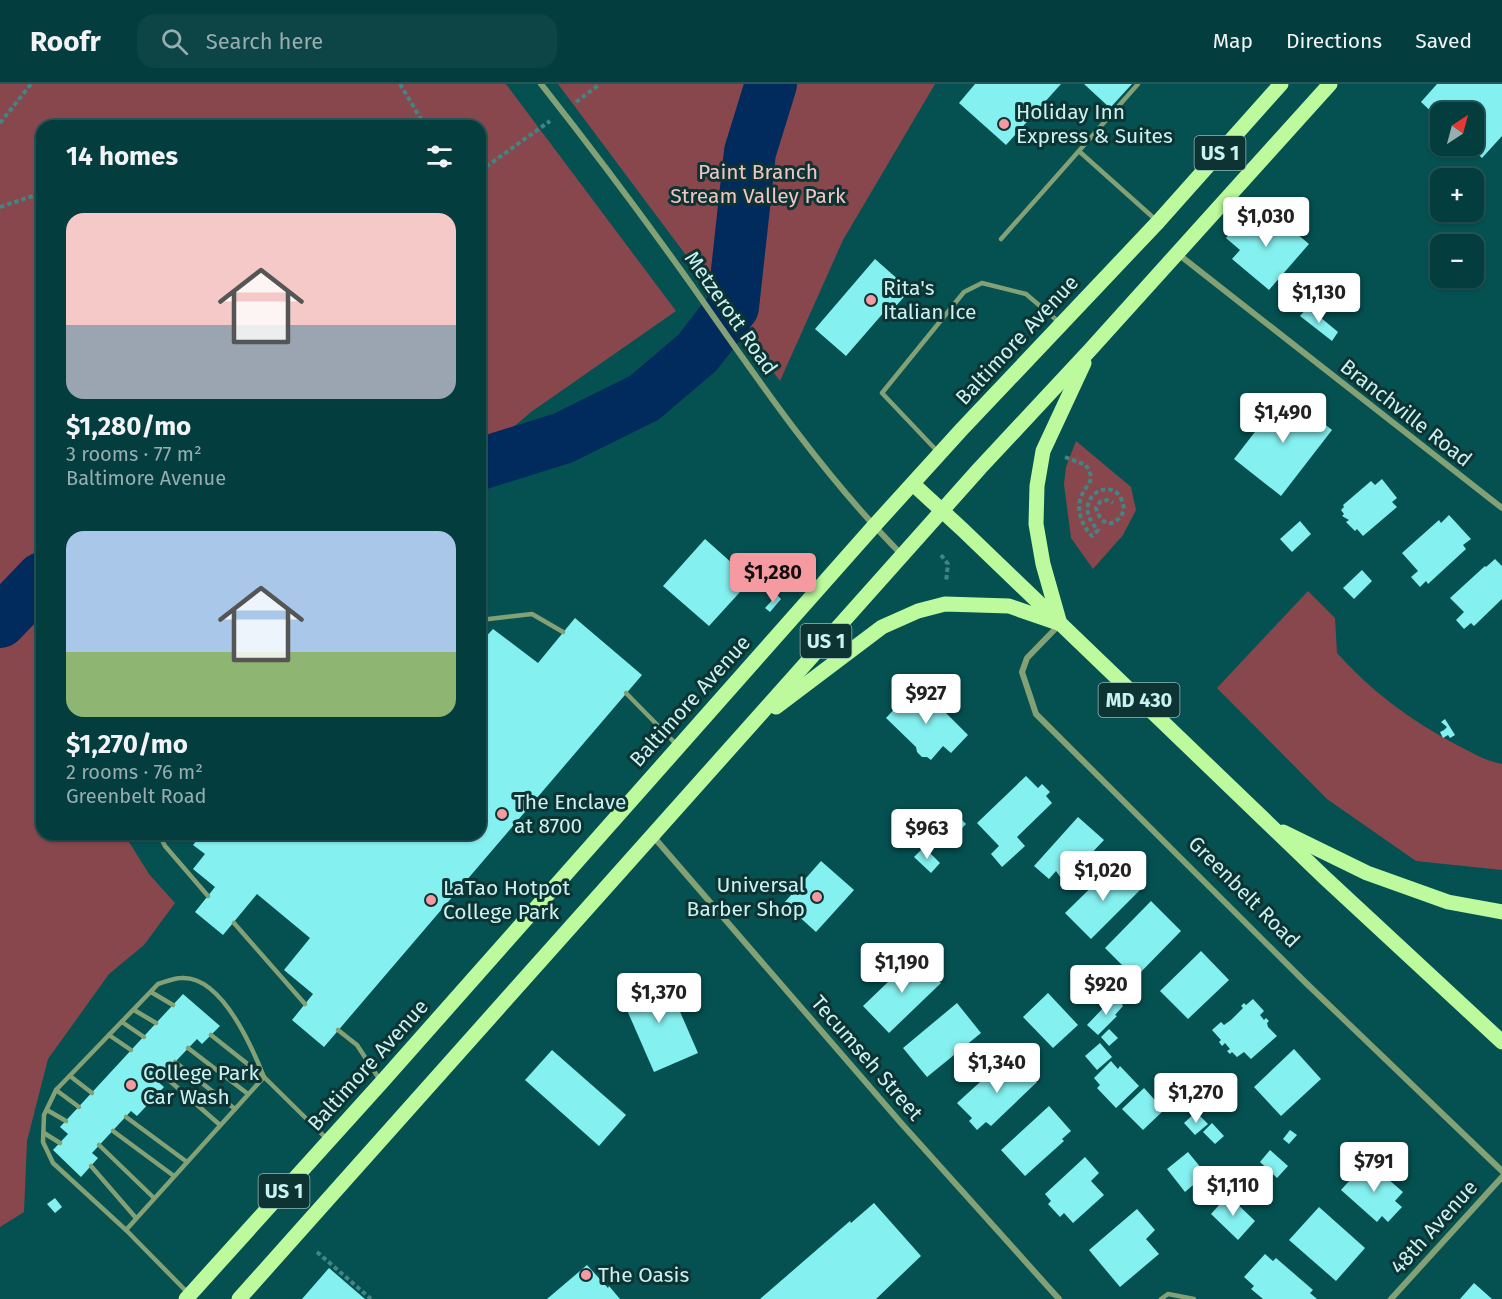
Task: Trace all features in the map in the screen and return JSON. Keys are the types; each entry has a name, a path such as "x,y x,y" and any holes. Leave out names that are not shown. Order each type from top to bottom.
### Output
{"main road":[{"name":"Baltimore Avenue","path":"188,1297 381,1083 874,526 1158,222 1281,84"},
{"name":"US 1","path":"239,1299 942,511 1330,84"},
{"path":"1060,624 1043,564 1036,524 1037,486 1043,451 1090,350"},
{"name":"MD 430","path":"913,484 1425,972 1502,1042"},
{"path":"750,727 882,627 918,611 945,604 1009,606 1060,624"},
{"path":"1272,827 1377,877 1448,902 1502,912"}],"street":[{"name":"Metzerott Road","path":"541,84 622,188 795,431 874,526 903,555"},
{"name":"Branchville Road","path":"1177,254 1502,508"},
{"name":"Greenbelt Road","path":"1060,624 1027,658 1022,672 1036,714 1306,983 1502,1171"},
{"name":"Tecumseh Street","path":"652,835 901,1123 1059,1299"},
{"name":"48th Avenue","path":"1390,1299 1502,1177"}],"lane":[{"path":"1001,239 1138,84"},
{"path":"1080,152 1158,222"},
{"path":"940,454 882,393 964,292 982,283 1026,294 1062,325"},
{"path":"486,619 532,614 563,632"},
{"path":"626,693 678,746"},
{"path":"162,840 208,896"},
{"path":"234,923 305,1004"},
{"path":"188,1297 126,1230 53,1163 43,1142 44,1115 56,1090 158,984 182,978 200,983 217,996 233,1014 250,1043 264,1077"},
{"path":"152,992 173,1005"},
{"path":"134,1010 156,1023"},
{"path":"122,1022 144,1037"},
{"path":"338,1030 357,1045 381,1083"},
{"path":"109,1035 131,1050"},
{"path":"211,1035 264,1077 329,1141"},
{"path":"188,1048 249,1094"},
{"path":"175,1062 234,1109"},
{"path":"163,1074 220,1125"},
{"path":"70,1076 92,1093"},
{"path":"126,1230 264,1077"},
{"path":"56,1090 79,1107"},
{"path":"47,1110 66,1121"},
{"path":"126,1117 187,1162"},
{"path":"113,1131 174,1176"},
{"path":"44,1134 60,1143"},
{"path":"99,1145 154,1198"},
{"path":"91,1166 136,1218"},
{"path":"1161,1299 1168,1294 1194,1299"}],"path":[{"path":"0,123 31,84"},
{"path":"400,84 421,120"},
{"path":"582,98 600,84"},
{"path":"486,167 542,126"},
{"path":"0,207 36,195"},
{"path":"1064,457 1086,465 1091,476 1078,508 1080,519 1092,536 1098,530 1092,524 1087,510 1089,500 1095,492 1103,489 1113,490 1121,497 1125,510 1120,519 1112,523 1105,523 1099,517 1096,508 1100,502 1107,500 1113,503"},
{"path":"941,555 948,564 946,582"},
{"path":"317,1252 371,1299"}],"green space":[{"path":"0,84 506,84 676,311 531,412 486,451 486,120 36,120 36,840 128,840 149,874 175,903 144,945 109,974 48,1059 27,1141 24,1212 0,1227"},
{"name":"Paint Branch Stream Valley Park","path":"558,84 935,84 843,240 780,381"},
{"path":"1076,441 1131,487 1136,510 1123,535 1093,569 1071,538 1064,484 1066,467"},
{"path":"1308,591 1335,618 1337,653 1363,680 1407,715 1438,735 1478,756 1502,764 1502,870 1416,861 1327,799 1217,688"}],"building":[{"name":"Holiday Inn Express & Suites","path":"975,84 1061,84 1006,145 959,103"},
{"name":"Holiday Inn Express & Suites","path":"1084,84 1132,84 1110,108"},
{"path":"1437,84 1502,84 1502,136 1484,156 1484,102 1430,102 1430,111 1421,102"},
{"path":"1248,212 1263,224 1272,213 1309,244 1269,290 1232,259 1240,250 1226,238"},
{"name":"Rita's Italian Ice","path":"875,259 910,290 889,314 885,311 846,356 815,329"},
{"path":"1308,307 1338,332 1332,341 1300,316"},
{"path":"1285,393 1332,430 1281,496 1234,459"},
{"path":"1382,479 1397,498 1392,502 1397,507 1363,536 1346,522 1349,520 1342,516 1344,514 1341,510 1343,505 1371,481 1375,485"},
{"path":"1449,515 1471,539 1463,545 1466,549 1428,584 1426,581 1420,587 1411,577 1418,571 1402,553 1439,520 1441,523"},
{"path":"1300,521 1311,534 1292,552 1280,539"},
{"path":"705,539 751,580 709,626 663,586"},
{"path":"1495,559 1502,566 1502,599 1474,626 1471,623 1464,629 1456,620 1464,612 1450,598"},
{"path":"1362,570 1372,581 1354,599 1343,588"},
{"path":"777,595 781,599 770,612 765,608"},
{"name":"The Enclave at 8700","path":"575,618 642,675 324,1047 292,1020 313,994 284,970 310,938 257,894 223,935 195,912 215,887 193,869 205,854 193,845 197,840 486,840 486,637 493,629 538,663"},
{"path":"915,687 935,706 937,704 968,735 951,753 943,746 931,760 922,757 916,747 886,718"},
{"path":"1445,719 1455,735 1450,738 1448,735 1443,738 1440,732 1447,727 1441,722"},
{"path":"1026,776 1038,788 1042,784 1050,792 1046,796 1052,803 1017,837 1025,846 1002,867 991,854 999,846 977,823"},
{"path":"955,813 966,824 953,838 941,827"},
{"path":"1078,817 1104,840 1068,878 1061,878 1056,871 1049,879 1034,866"},
{"path":"924,847 940,863 931,873 914,857"},
{"path":"821,861 854,890 816,932 784,903"},
{"path":"1115,864 1140,890 1091,939 1065,913"},
{"path":"1151,901 1181,931 1135,978 1105,948"},
{"path":"1201,951 1229,980 1188,1019 1160,991"},
{"path":"915,956 941,983 889,1033 863,1006"},
{"path":"664,975 698,1053 654,1072 620,994"},
{"path":"1048,993 1078,1025 1053,1048 1023,1017"},
{"name":"College Park Car Wash","path":"183,994 220,1026 202,1044 197,1039 157,1081 164,1087 137,1116 131,1111 92,1153 98,1158 81,1177 53,1150 68,1134 60,1127"},
{"path":"1116,998 1123,1002 1123,1006 1115,1015 1117,1016 1098,1035 1087,1025"},
{"path":"1253,999 1264,1011 1260,1015 1264,1020 1266,1018 1269,1021 1268,1027 1277,1036 1251,1059 1244,1052 1237,1057 1227,1051 1230,1049 1225,1043 1222,1046 1219,1042 1221,1040 1212,1030 1221,1022 1224,1025 1231,1020 1243,1008 1241,1006 1244,1003 1246,1005"},
{"path":"957,1003 981,1033 927,1077 903,1048"},
{"path":"1109,1029 1118,1038 1109,1046 1101,1037"},
{"path":"1100,1043 1112,1057 1097,1070 1085,1056"},
{"path":"1294,1049 1321,1079 1281,1116 1254,1087"},
{"path":"552,1050 626,1115 599,1146 525,1080"},
{"path":"1017,1060 1037,1082 991,1126 986,1122 977,1130 969,1121 972,1118 957,1103 1002,1062 1008,1068"},
{"path":"1111,1061 1118,1069 1120,1066 1139,1086 1116,1108 1097,1088 1100,1085 1094,1078"},
{"path":"1144,1088 1164,1110 1143,1130 1122,1109"},
{"path":"1049,1106 1071,1131 1062,1139 1064,1141 1025,1176 1001,1150"},
{"path":"1196,1112 1208,1124 1195,1135 1184,1123"},
{"path":"1212,1123 1224,1136 1215,1144 1203,1132"},
{"path":"1290,1130 1297,1135 1289,1144 1283,1139"},
{"path":"1270,1150 1288,1166 1277,1178 1260,1162"},
{"path":"1188,1152 1206,1174 1185,1192 1167,1169"},
{"path":"1085,1157 1099,1173 1091,1181 1104,1195 1073,1223 1064,1213 1060,1217 1048,1204 1051,1201 1045,1194"},
{"path":"1367,1161 1403,1192 1395,1201 1402,1207 1388,1222 1382,1216 1377,1222 1341,1190"},
{"path":"1228,1195 1255,1221 1238,1240 1211,1214"},
{"path":"55,1198 62,1207 55,1213 47,1204"},
{"path":"874,1203 921,1256 876,1299 760,1299 850,1221 851,1223"},
{"path":"1319,1207 1365,1248 1336,1281 1289,1240"},
{"path":"1137,1209 1155,1230 1146,1239 1159,1254 1120,1287 1089,1250"},
{"path":"1265,1254 1273,1261 1276,1258 1313,1290 1310,1293 1317,1299 1263,1299 1251,1289 1254,1286 1244,1277"},
{"name":"The Oasis","path":"587,1265 620,1299 547,1299"},
{"path":"329,1268 365,1299 302,1299"},
{"path":"1474,1283 1492,1299 1460,1299"}],"waterway":[{"path":"486,462 563,438 644,398 697,353 733,307 750,152 771,84"},
{"path":"0,622 36,584"}],"place":[{"name":"Holiday Inn Express & Suites","path":"1004,124"},
{"name":"Rita's Italian Ice","path":"871,300"},
{"name":"The Enclave at 8700","path":"502,814"},
{"name":"Universal Barber Shop","path":"817,897"},
{"name":"LaTao Hotpot College Park","path":"431,900"},
{"name":"College Park Car Wash","path":"131,1085"},
{"name":"The Oasis","path":"586,1275"}]}
